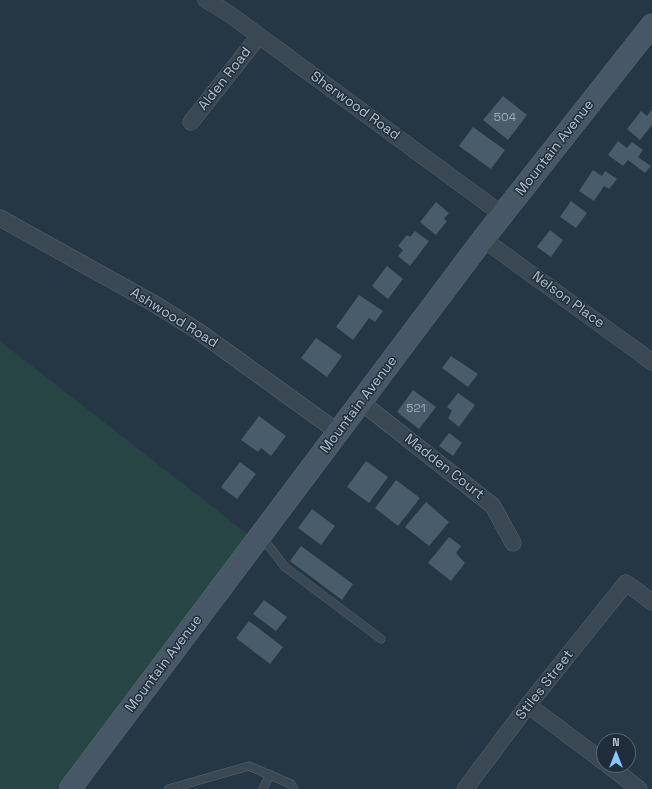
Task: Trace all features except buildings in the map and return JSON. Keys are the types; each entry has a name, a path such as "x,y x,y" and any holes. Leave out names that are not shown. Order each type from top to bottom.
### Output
{"street":[{"name":"Sherwood Road","path":"206,0 228,13 503,215"},
{"name":"Mountain Avenue","path":"70,789 483,239 652,25"},
{"name":"Alden Road","path":"191,122 259,36"},
{"name":"Ashwood Road","path":"0,218 153,303 198,331 338,432"},
{"name":"Nelson Place","path":"483,239 652,362"},
{"name":"Madden Court","path":"361,402 493,506 513,543"},
{"name":"Stiles Street","path":"465,789 528,705 626,583 652,602"},
{"path":"528,705 596,756"},
{"path":"618,773 639,789"}],"lane":[{"path":"260,536 284,567 381,638"},
{"path":"168,789 248,766 291,784 294,789"},
{"path":"263,789 270,774"}],"green space":[{"path":"0,341 250,536 56,789 0,789"}]}
